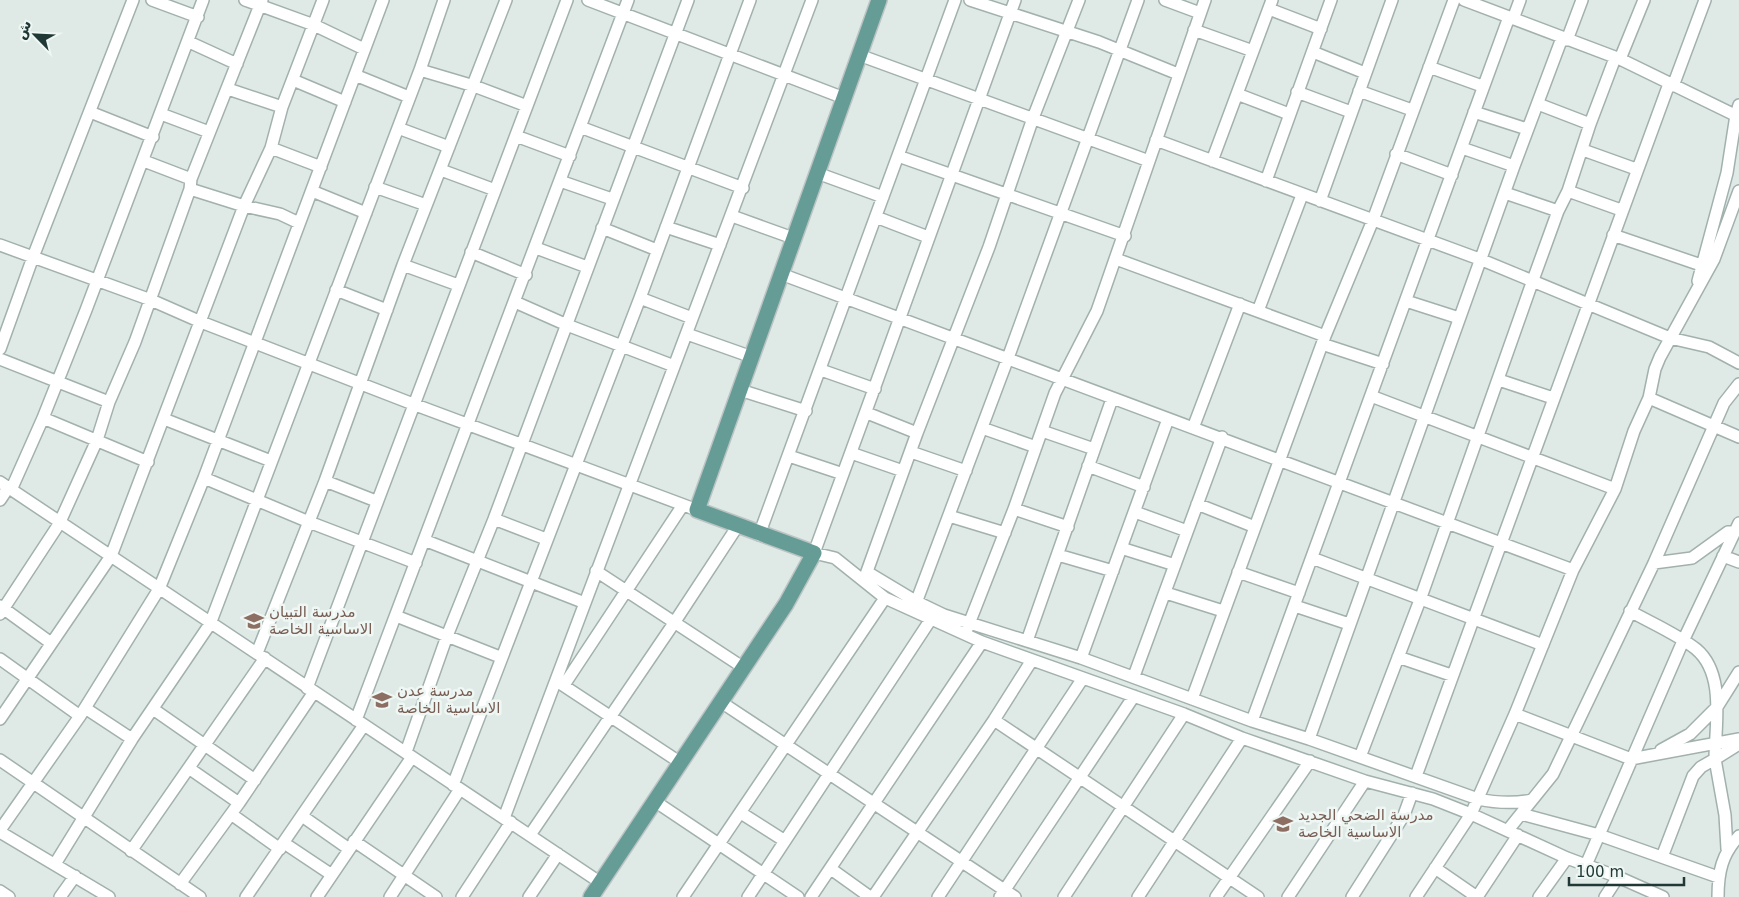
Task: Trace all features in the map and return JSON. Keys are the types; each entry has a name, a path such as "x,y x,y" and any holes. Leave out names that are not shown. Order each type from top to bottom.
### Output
{"main road":[{"path":"591,897 656,802 796,588 814,553 737,527 690,508 740,390 879,0"}],"street":[{"path":"0,349 2,334 133,0"},
{"path":"152,0 198,16"},
{"path":"0,500 43,418 58,382 204,0"},
{"path":"245,0 261,3 314,25 364,49"},
{"path":"0,720 50,642 111,556 244,206 271,148 282,107 323,0"},
{"path":"109,897 0,831 82,712 159,589 256,342 383,0"},
{"path":"55,864 82,817 132,739 210,624 420,70 444,0"},
{"path":"131,851 190,769 261,656 403,266 506,0"},
{"path":"180,884 255,780 310,690 376,501 567,0"},
{"path":"588,0 844,98"},
{"path":"246,897 302,816 360,722 424,540 526,275 628,0"},
{"path":"318,897 409,755 447,636 494,519 612,199 634,146 688,0"},
{"path":"390,897 457,787 500,657 531,582 575,463 640,298 750,0"},
{"path":"462,897 508,820 560,683 596,571 743,188 812,0"},
{"path":"760,535 955,0"},
{"path":"970,0 1118,50 1178,74"},
{"path":"1015,0 978,100 953,177 928,237 867,414 814,553 835,558 915,607 931,619 1027,641 1081,658 1252,721 1309,739 1478,799 1498,803 1532,800"},
{"path":"865,577 1033,118 1079,0"},
{"path":"915,607 1008,358 1118,50 1138,0"},
{"path":"1165,0 1200,13"},
{"path":"967,628 1005,533 1061,380 1092,323 1116,259 1205,0"},
{"path":"1266,181 1331,0"},
{"path":"1320,201 1392,0"},
{"path":"1192,699 1324,340 1373,220 1454,0"},
{"path":"1464,0 1618,58 1671,85 1738,112 1728,173 1701,264 1697,287"},
{"path":"1252,721 1462,148 1482,86 1520,0"},
{"path":"1309,739 1459,318 1482,260 1527,129 1582,0"},
{"path":"1360,757 1420,600 1533,280 1583,150 1590,124 1644,0"},
{"path":"1416,776 1451,675 1501,545 1531,457 1589,304 1636,169 1705,0"},
{"path":"50,642 1,609 59,524 97,440 109,402 151,300 209,132 228,89 261,3"},
{"path":"1212,161 1271,4 1321,28"},
{"path":"1194,30 1253,51"},
{"path":"188,42 237,64"},
{"path":"1313,52 1365,73"},
{"path":"859,55 978,100 1087,137 1150,161"},
{"path":"1429,67 1482,86"},
{"path":"420,70 474,86 527,106"},
{"path":"355,75 409,96"},
{"path":"292,80 345,102"},
{"path":"228,89 282,107"},
{"path":"1359,91 1412,110"},
{"path":"1297,92 1351,112"},
{"path":"1237,94 1289,114"},
{"path":"1538,104 1590,124"},
{"path":"90,112 153,136"},
{"path":"1474,112 1527,129"},
{"path":"161,114 209,132"},
{"path":"580,127 743,188"},
{"path":"398,128 449,147"},
{"path":"516,136 570,156"},
{"path":"1156,140 1482,260 1670,338 1709,346 1739,363"},
{"path":"271,148 321,167"},
{"path":"1462,148 1514,166"},
{"path":"1583,150 1636,169"},
{"path":"1396,154 1452,175"},
{"path":"898,156 1006,196 1124,236"},
{"path":"144,161 191,184 244,206 280,214 299,223"},
{"path":"441,170 495,190"},
{"path":"817,173 883,197"},
{"path":"560,181 612,199"},
{"path":"375,187 426,205"},
{"path":"312,191 366,213"},
{"path":"1568,191 1621,210"},
{"path":"1416,897 1471,814 1478,799 1515,714 1573,570 1614,489 1634,430 1650,398 1655,369 1724,238 1739,191"},
{"path":"1505,193 1558,211"},
{"path":"1258,311 1302,195"},
{"path":"732,216 793,238"},
{"path":"876,217 928,237"},
{"path":"666,227 720,246"},
{"path":"602,228 657,250"},
{"path":"1613,235 1701,264"},
{"path":"0,245 97,279 201,322 361,382 413,404 575,463 690,508 625,590 560,683"},
{"path":"536,248 587,267"},
{"path":"471,252 526,275"},
{"path":"1116,259 1258,311 1383,364"},
{"path":"403,266 458,285"},
{"path":"781,274 1008,358 1112,400 1222,437 1392,504 1573,570"},
{"path":"336,290 387,310"},
{"path":"640,298 692,318"},
{"path":"1406,301 1459,318"},
{"path":"515,302 567,325 674,366"},
{"path":"1194,428 1240,304"},
{"path":"687,334 752,357"},
{"path":"0,359 109,402"},
{"path":"821,370 875,389"},
{"path":"1499,380 1553,398"},
{"path":"1434,868 1477,897 1513,833 1521,814 1553,774 1654,563 1724,403 1739,384"},
{"path":"740,390 806,411"},
{"path":"1371,396 1614,489"},
{"path":"1650,398 1739,437"},
{"path":"1027,641 1112,400"},
{"path":"867,414 917,433"},
{"path":"43,418 148,462"},
{"path":"164,419 271,461"},
{"path":"1081,658 1168,419"},
{"path":"982,428 1036,447"},
{"path":"1042,431 1094,449"},
{"path":"1134,676 1222,437"},
{"path":"911,452 966,471"},
{"path":"851,453 903,471"},
{"path":"789,456 843,474"},
{"path":"1088,466 1144,487"},
{"path":"204,478 309,522 416,563"},
{"path":"325,481 376,501"},
{"path":"6,487 601,883"},
{"path":"1197,504 1255,528"},
{"path":"1014,509 1068,527"},
{"path":"1134,512 1187,531"},
{"path":"950,516 1005,533"},
{"path":"494,519 546,539"},
{"path":"530,835 737,527"},
{"path":"1654,563 1692,558 1728,532 1738,528"},
{"path":"1586,865 1683,641 1738,528"},
{"path":"424,540 585,603"},
{"path":"1121,548 1175,565"},
{"path":"1058,555 1113,571"},
{"path":"1723,556 1739,562"},
{"path":"1312,558 1543,645"},
{"path":"596,571 744,668"},
{"path":"1238,572 1299,593"},
{"path":"865,577 885,598 915,607 967,628 982,642 1184,714 1242,738 1365,781 1412,794 1471,814 1567,858 1618,877 1663,897"},
{"path":"1166,593 1223,611"},
{"path":"683,897 885,598"},
{"path":"1295,606 1349,624"},
{"path":"1630,611 1683,641 1700,653 1711,672 1717,707 1715,759 1725,815 1727,849 1718,877 1718,897"},
{"path":"396,616 500,657"},
{"path":"748,897 931,619"},
{"path":"811,897 982,642"},
{"path":"1398,657 1451,675"},
{"path":"0,659 82,712 132,739"},
{"path":"831,869 872,897 918,833 1032,660"},
{"path":"1644,758 1686,737 1717,707 1739,672"},
{"path":"938,897 1083,678"},
{"path":"560,683 681,763"},
{"path":"1002,893 1082,777 1134,696"},
{"path":"721,702 962,862 1002,893 1015,897"},
{"path":"153,709 206,744 255,780"},
{"path":"1064,897 1184,714"},
{"path":"1515,714 1631,759 1739,739"},
{"path":"994,720 1175,839 1258,897"},
{"path":"1138,897 1242,738"},
{"path":"1662,857 1691,781 1701,767 1739,744"},
{"path":"0,760 200,897"},
{"path":"1216,897 1310,761"},
{"path":"190,769 239,803"},
{"path":"1288,897 1365,781"},
{"path":"1352,897 1404,815 1412,794"},
{"path":"656,802 798,897"},
{"path":"741,812 784,841"},
{"path":"231,814 332,875"},
{"path":"1521,814 1599,835 1718,877"},
{"path":"302,816 436,897"},
{"path":"1727,849 1739,836"},
{"path":"529,897 558,854"},
{"path":"1540,897 1567,858"},
{"path":"60,897 75,876"},
{"path":"1605,897 1618,877"},
{"path":"0,891 9,897"}],"place":[{"name":"مدرسة التبيان الاساسية الخاصة","path":"254,621"},
{"name":"مدرسة عدن الاساسية الخاصة","path":"382,700"},
{"name":"مدرسة الضحي الجديد الاساسية الخاصة","path":"1283,824"}]}
